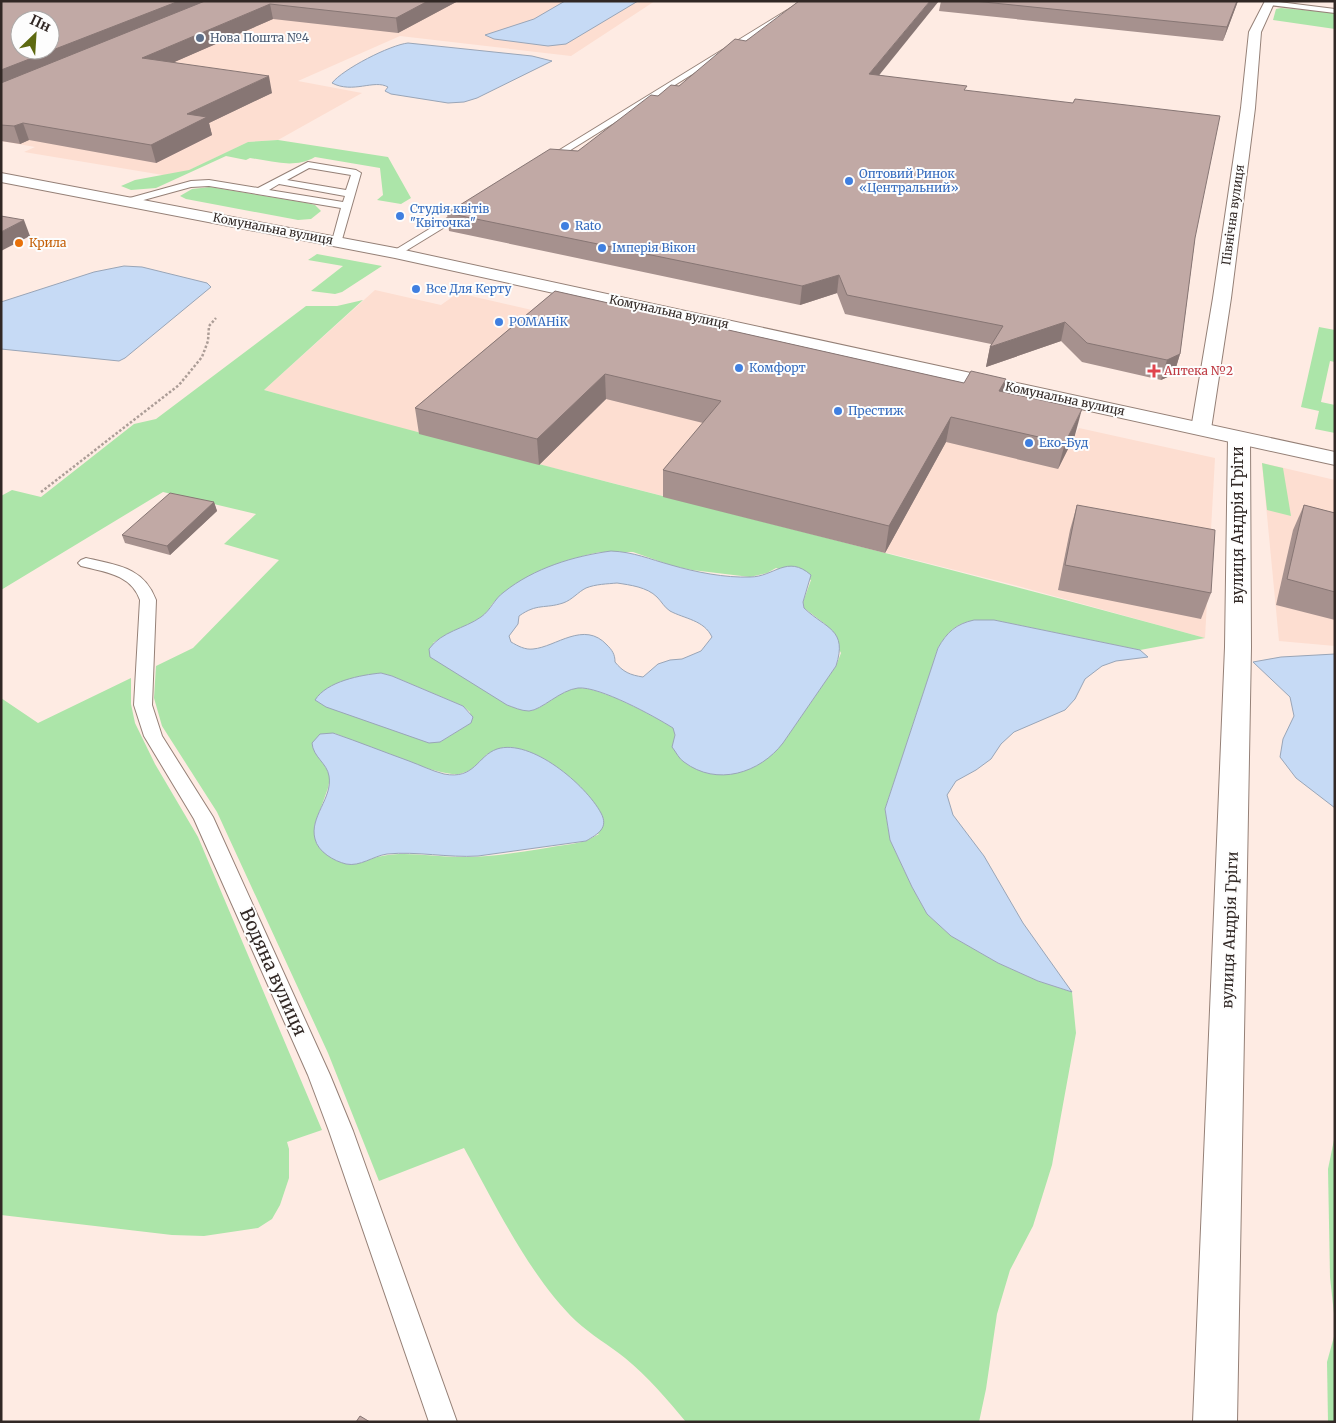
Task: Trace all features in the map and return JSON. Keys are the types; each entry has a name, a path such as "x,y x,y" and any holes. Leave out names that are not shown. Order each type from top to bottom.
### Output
{"street":[{"name":"Північна вулиця","path":"1201,429 1248,108 1255,32 1270,2"},
{"name":"Комунальна вулиця","path":"1,177 395,253 1335,459"},
{"name":"вулиця Андрія Гріги","path":"1216,1422 1238,663 1238,438"}],"lane":[{"path":"535,169 806,1"},
{"name":"Північна вулиця","path":"1270,2 1335,11"},
{"path":"260,191 306,165 354,172 356,174 354,183 337,241"},
{"path":"277,181 350,194"},
{"path":"129,201 203,183 347,206"},
{"path":"395,253 477,203"},
{"name":"Водяна вулиця","path":"86,563 120,571 132,576 146,590 148,600 143,705 153,736 203,817 319,1075 344,1140 443,1422"}],"path":[{"path":"41,492 180,385 204,353 208,344 207,331 209,324 216,318"}],"shaded area":[{"path":"266,1 655,1 571,56 400,36 298,81 362,93 278,140 248,142 175,177 24,152 35,147 1,141 1,110"},
{"path":"375,290 441,305 458,293 1075,435 1079,428 1215,458 1205,638 1014,585 415,433 264,390"},
{"path":"1262,463 1335,480 1335,646 1279,641"}],"green space":[{"path":"1276,9 1335,13 1335,29 1273,20"},
{"path":"278,140 388,157 411,198 401,204 377,200 383,195 380,168 315,157 299,163 291,163 250,158 246,160 226,156 156,188 131,190 121,186 135,180 189,170 248,142"},
{"path":"210,187 307,203 315,205 321,211 311,219 298,220 186,199 180,196 192,189"},
{"path":"317,254 382,266 342,292 335,294 311,291 343,266 308,260"},
{"path":"363,300 264,390 499,454 970,575 1205,638 1140,650 994,620 961,624 949,633 938,648 885,809 890,840 927,914 951,936 998,963 1038,981 1072,992 1076,1033 1052,1165 1033,1226 1010,1270 997,1314 979,1422 686,1422 642,1373 576,1321 559,1303 543,1283 514,1239 464,1148 379,1181 328,1053 217,812 162,726 154,698 156,666 193,648 279,560 224,544 256,514 163,492 1,590 1,496 12,490 41,497 134,424 156,419 306,306 337,306","holes":["600,552 633,552 673,566 750,577 767,573 776,568 811,580 803,602 804,608 825,624 841,653 836,666 783,743 673,747 674,728 626,703 587,689 578,688 565,692 534,710 520,710 507,705 433,643 481,617 496,600 532,575 572,559","381,673 392,676 463,706 470,712 471,723 440,742 353,678","334,733 417,765 449,773 459,774 468,771 487,754 599,834 586,841 502,855 460,857 397,854 385,855 361,863 314,827 328,788 330,778 328,771"]},
{"path":"1319,327 1335,330 1335,362 1330,361 1321,402 1335,405 1335,433 1315,429 1319,411 1301,407"},
{"path":"1262,463 1283,468 1291,516 1267,510"},
{"path":"131,678 131,704 135,723 155,764 198,837 322,1130 287,1142 289,1149 289,1178 280,1205 272,1219 258,1228 204,1236 172,1235 1,1215 1,698 38,723"},
{"path":"1335,1135 1335,1323 1330,1277 1328,1169"},
{"path":"1335,1333 1335,1422 1328,1422 1327,1362"}],"water":[{"path":"565,1 638,1 566,44 548,46 494,39 485,35 534,19"},
{"path":"408,43 532,56 552,61 477,98 464,102 448,103 391,94 385,91 388,87 382,85 348,87 332,83 346,71 367,58"},
{"path":"124,266 142,267 207,283 211,287 119,361 1,349 1,302 94,272"},
{"path":"611,551 641,556 690,570 730,577 759,576 787,566 795,566 811,575 803,602 804,608 833,631 837,637 839,654 836,666 783,743 762,762 750,769 724,775 710,774 697,770 684,762 672,747 675,735 673,728 612,697 599,692 578,688 565,692 534,710 523,710 507,705 430,657 429,649 440,638 481,617 501,595 528,576 555,564","holes":["617,583 648,591 657,597 670,611 699,623 709,631 712,637 701,651 682,659 658,664 643,677 624,671 615,662 612,650 598,638 589,635 570,637 533,649 524,648 511,642 509,636 518,624 519,616 525,612 531,609 563,603 590,587"]},
{"path":"974,620 994,620 1140,650 1148,657 1116,661 1102,666 1085,679 1075,699 1065,710 1014,732 1001,744 991,759 956,781 947,795 953,815 984,856 1023,923 1072,992 1038,981 998,963 951,936 927,914 890,840 885,809 938,648 945,637 953,630 962,624"},
{"path":"1335,654 1335,808 1296,778 1280,757 1283,739 1294,716 1290,697 1253,662 1281,657"},
{"path":"381,673 463,706 473,717 471,723 440,742 429,743 326,707 315,700 320,693 345,680"},
{"path":"333,733 431,770 454,775 469,771 490,752 497,749 511,747 525,750 556,766 583,790 601,813 604,823 603,827 586,841 478,856 398,853 382,855 351,865 341,863 319,848 314,831 315,823 328,792 329,776 312,743 320,734"}],"building":[{"path":"1,1 179,1 60,47 60,10 10,10 10,60 27,60 1,70"},
{"path":"205,1 428,1 396,18 270,4 142,58 269,76 187,114 207,117 151,145 23,123 14,126 1,125 1,83"},
{"name":"Оптовий Ринок «Центральний»","path":"799,1 930,1 869,74 967,86 964,90 1073,103 1075,99 1220,116 1195,238 1180,354 1167,360 1087,343 1065,322 990,347 1003,326 847,295 839,275 802,286 447,213 550,149 578,151 651,95 658,96 671,85 679,86 735,39 746,41"},
{"path":"974,1 1237,1 1227,27"},
{"path":"1,216 24,220 1,232"},
{"path":"555,291 964,383 971,371 1006,379 999,391 1082,409 1065,443 951,417 889,526 663,470 721,401 605,374 537,439 415,408"},
{"path":"170,493 214,502 167,546 122,535"},
{"path":"1077,505 1215,530 1211,593 1065,565"},
{"path":"1304,505 1335,513 1335,592 1287,579"},
{"path":"360,1416 370,1422 356,1422"}],"place":[{"name":"Нова Пошта №4","path":"200,38"},
{"name":"Оптовий Ринок «Центральний»","path":"849,181"},
{"name":"Студія квітів \"Квіточка\"","path":"400,216"},
{"name":"Rato","path":"565,226"},
{"name":"Крила","path":"19,243"},
{"name":"Імперія Вікон","path":"602,248"},
{"name":"Все Для Керту","path":"416,289"},
{"name":"РОМАНіК","path":"499,322"},
{"name":"Комфорт","path":"739,368"},
{"name":"Аптека №2","path":"1154,371"},
{"name":"Престиж","path":"838,411"},
{"name":"Еко-Буд","path":"1029,443"}]}
